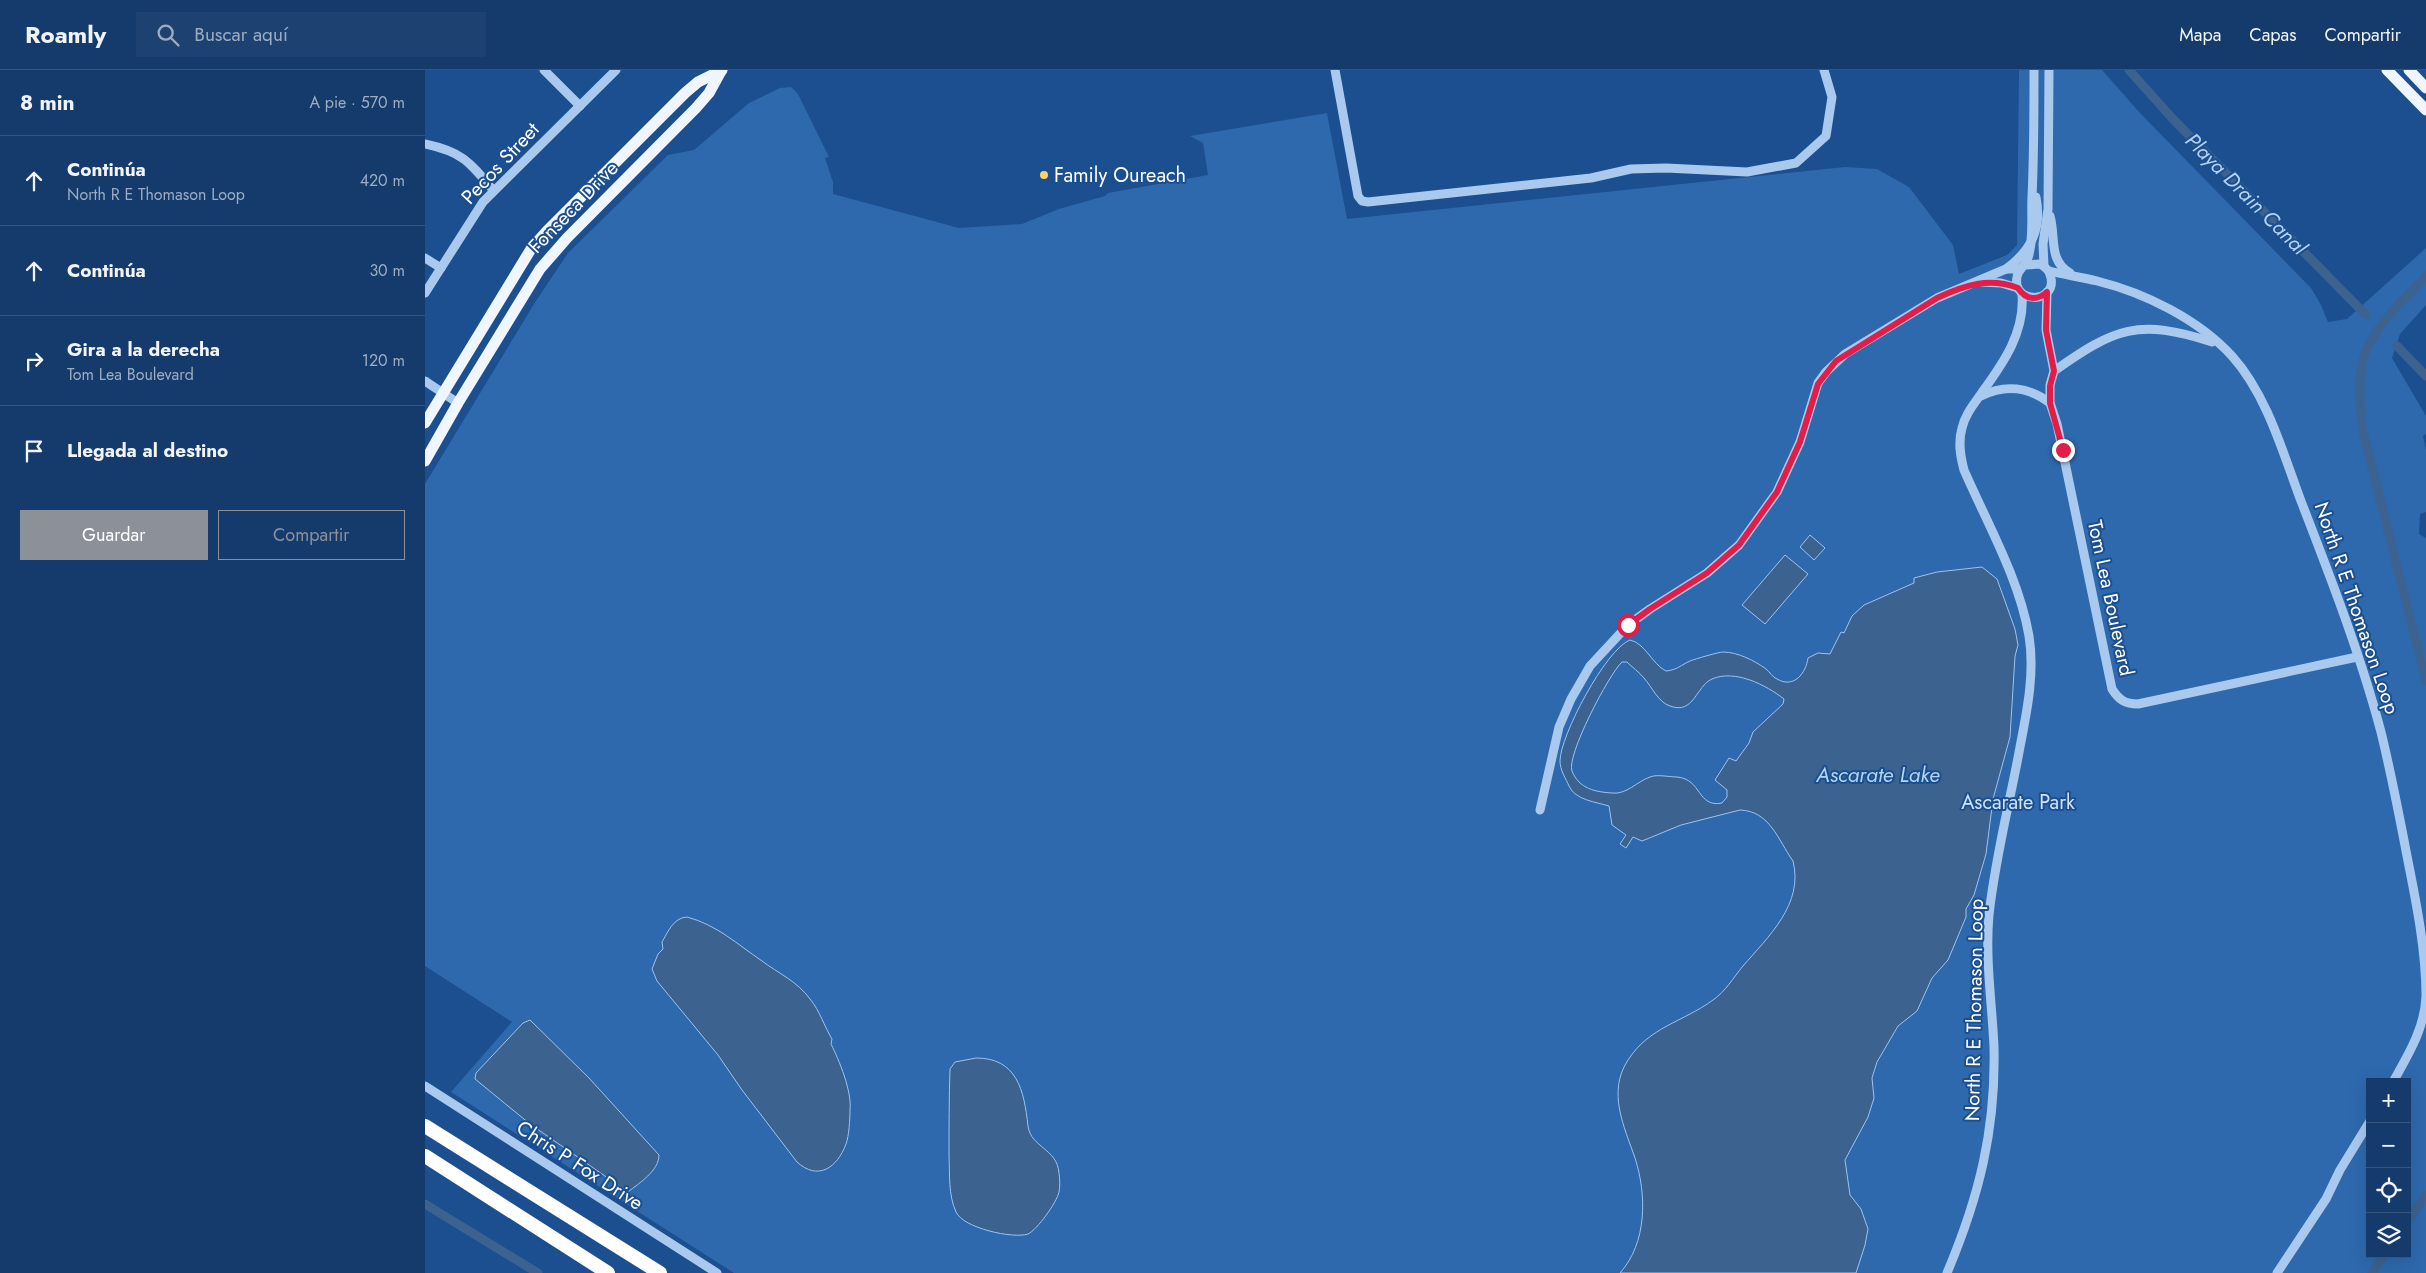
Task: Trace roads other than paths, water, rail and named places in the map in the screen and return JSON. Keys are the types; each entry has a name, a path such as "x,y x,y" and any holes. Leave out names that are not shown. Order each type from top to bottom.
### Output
{"highway":[{"path":"427,1127 660,1273"},
{"path":"425,1156 608,1273"}],"main road":[{"name":"Fonseca Drive","path":"425,423 520,265 547,230 685,93 698,82 722,70"},
{"name":"Fonseca Drive","path":"425,461 540,269 550,256 696,108 709,93 722,70"},
{"path":"2387,70 2426,110"},
{"path":"2409,70 2426,88"}],"street":[{"path":"544,70 579,106"},
{"name":"Pecos Street","path":"425,293 469,222 493,190 616,70"},
{"path":"1335,70 1358,196 1361,201 1369,202 1583,179 1631,169 1667,168 1747,172 1796,163 1826,136 1832,97 1824,70"},
{"path":"2020,291 2016,279 2023,267 2031,241 2034,184 2034,70"},
{"path":"1978,282 2001,283 2032,298 2043,296 2052,282 2047,269 2043,244 2048,209 2049,70"},
{"path":"2034,120 2048,120"},
{"path":"425,144 458,153 493,190"},
{"path":"2048,209 2054,229 2054,254 2057,262 2068,272 2082,278"},
{"path":"2006,270 2024,255 2031,241"},
{"path":"425,258 441,268"},
{"path":"1540,810 1559,727 1571,699 1590,666 1628,625 1707,573 1739,545 1777,492 1800,442 1818,384 1826,372 1845,354 1937,298 2006,270 2035,263 2047,269"},
{"name":"North R E Thomason Loop","path":"2047,269 2122,288 2154,302 2193,323 2231,354 2243,370 2261,402 2320,551 2357,657 2380,729 2393,783 2412,881 2425,978 2423,1016 2415,1042 2395,1078"},
{"name":"North R E Thomason Loop","path":"1947,1273 1965,1226 1982,1172 1991,1127 1994,1049 1989,960 1989,914 2026,720 2031,670 2029,635 2022,607 1964,470 1960,455 1962,427 1979,397 2006,358 2015,340 2021,324 2020,291"},
{"name":"Tom Lea Boulevard","path":"2047,292 2046,330 2054,371 2050,386 2050,403 2059,432 2112,689 2118,698 2124,702 2138,704 2357,657"},
{"path":"2054,371 2094,343 2122,331 2167,330 2217,343"},
{"path":"425,381 458,403"},
{"path":"1979,397 1996,390 2016,388 2040,395 2050,403"},
{"name":"Chris P Fox Drive","path":"425,1086 717,1273"},
{"path":"2277,1273 2326,1199 2340,1170 2369,1123"}],"water":[{"path":"1810,535 1825,548 1814,560 1800,547"},
{"path":"1785,555 1808,574 1765,624 1742,605"},
{"name":"Ascarate Lake","path":"1982,567 1997,579 2015,629 2018,645 2015,656 2010,737 1993,799 1986,854 1974,895 1966,909 1966,917 1948,960 1932,978 1917,1011 1898,1026 1877,1062 1872,1078 1874,1098 1868,1117 1845,1160 1850,1195 1861,1209 1868,1229 1856,1273 1620,1273 1629,1261 1640,1233 1643,1203 1639,1172 1619,1109 1619,1084 1622,1072 1636,1049 1646,1040 1656,1032 1702,1008 1726,988 1781,919 1789,905 1795,877 1793,861 1772,828 1759,815 1740,810 1681,825 1642,841 1633,837 1626,848 1620,844 1626,835 1612,825 1609,806 1586,800 1576,794 1572,791 1562,771 1560,761 1562,749 1576,714 1586,694 1609,659 1620,647 1630,640 1640,645 1666,671 1702,657 1729,652 1752,660 1783,682 1794,681 1802,674 1808,658 1818,653 1830,654 1841,632 1844,633 1852,616 1864,605 1914,583 1914,578 1937,572","holes":["1622,662 1627,662 1644,678 1659,698 1666,704 1678,708 1690,703 1702,687 1712,679 1721,676 1740,677 1750,680 1784,699 1783,704 1753,732 1749,743 1736,761 1729,758 1715,780 1727,790 1727,797 1722,803 1708,801 1691,783 1677,777 1653,776 1627,790 1617,793 1600,792 1589,788 1584,786 1575,777 1572,771 1575,749 1590,715 1616,670"]},
{"path":"687,917 698,920 717,930 787,978 805,993 817,1008 832,1039 831,1044 844,1076 850,1102 846,1144 837,1160 826,1169 812,1171 797,1162 718,1055 657,981 652,969 658,954 663,949 662,942 678,920"},
{"path":"530,1020 589,1078 659,1155 656,1166 652,1171 643,1181 628,1192 530,1124 475,1079 476,1073 523,1023"},
{"path":"976,1058 990,1059 1001,1064 1016,1079 1024,1100 1030,1133 1054,1158 1057,1165 1060,1183 1057,1197 1041,1222 1028,1234 1011,1235 978,1227 960,1218 953,1205 949,1156 950,1069 955,1062"}],"waterway":[{"name":"Playa Drain Canal","path":"2129,70 2172,118 2366,315"},
{"path":"2426,276 2395,308 2375,334 2362,363 2360,385 2362,428 2426,681"},
{"name":"Playa Drain Canal","path":"2397,346 2426,376"},
{"path":"2411,1216 2426,1195"},
{"path":"425,1204 538,1273"},
{"path":"2372,1273 2382,1258"}],"place":[{"name":"Family Oureach","path":"1044,175"}],"park label":[{"name":"Ascarate Park","path":"2018,802"}]}
